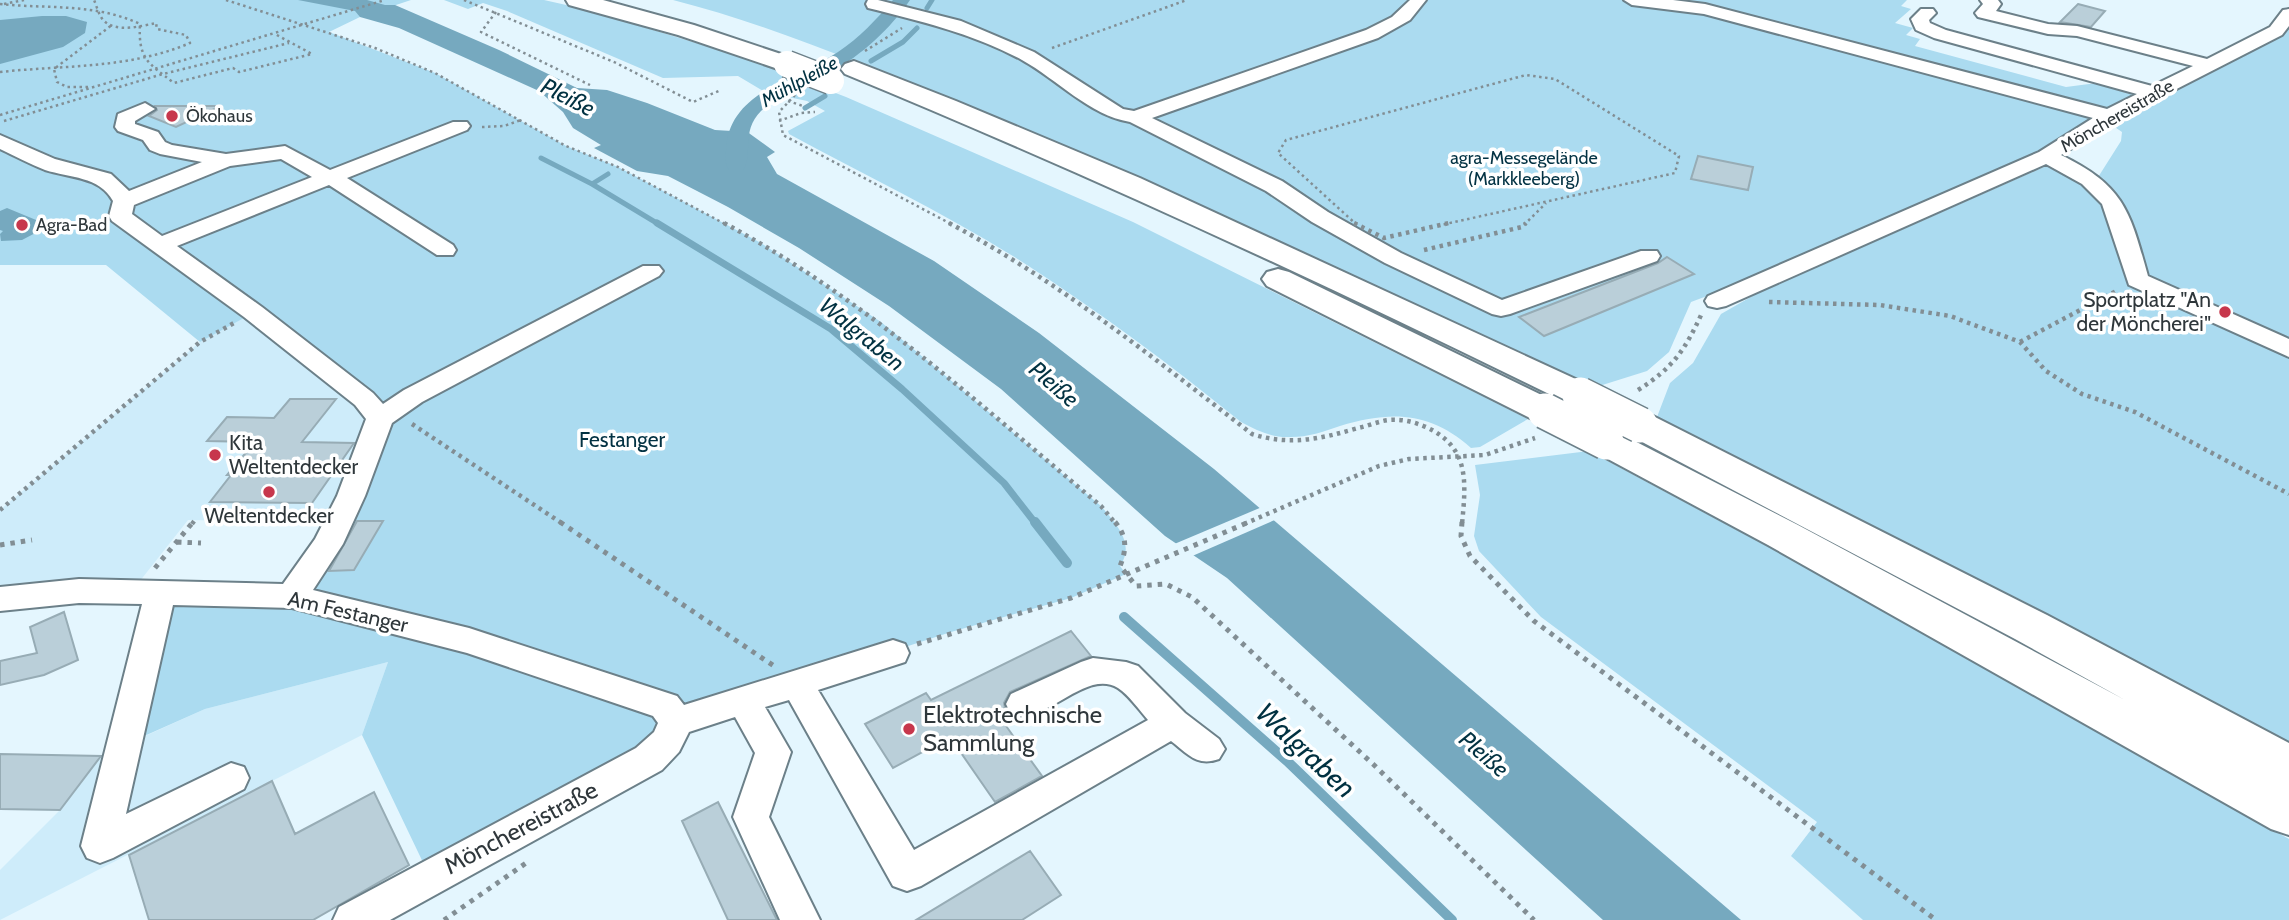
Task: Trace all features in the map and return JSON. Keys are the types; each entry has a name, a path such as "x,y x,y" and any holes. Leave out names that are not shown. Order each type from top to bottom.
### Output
{"highway":[{"path":"577,0 686,30 787,64 837,74 988,123 1241,233 1640,425 2031,627 2289,767"},
{"path":"639,0 709,19 810,53 837,74 967,137 1316,297 1606,442 1783,535 2289,813"}],"street":[{"path":"1135,117 1372,34 1402,18 1418,0"},
{"path":"1632,0 1705,9 2109,116"},
{"path":"1988,0 1993,4 1984,13 2048,29 2077,30 2210,65"},
{"path":"2278,0 2289,2"},
{"path":"878,4 917,13 990,39 1028,56 1117,114 1135,117 1274,186 1320,218 1392,258 1501,309 1649,256"},
{"path":"1927,13 1920,19 1922,26 1940,34 2155,93"},
{"name":"Mönchereistraße","path":"2046,156 2109,116 2276,31 2289,14"},
{"path":"145,109 125,118 125,127 151,136 157,146 167,150 226,160"},
{"path":"160,245 460,126"},
{"path":"0,141 55,166 102,177 118,188 124,201 120,216 253,312 364,399 380,418"},
{"path":"124,201 226,160 285,152 445,250"},
{"path":"1717,301 2046,156"},
{"name":"Mönchereistraße","path":"2046,156 2080,172 2102,187 2109,196 2115,205 2137,280"},
{"path":"292,596 328,544 351,496 380,418 413,396 652,271"},
{"path":"2137,280 2289,349"},
{"path":"158,580 100,846 231,778"},
{"name":"Am Festanger","path":"0,599 158,580 292,596 469,641 666,706 676,722"},
{"path":"676,722 893,653"},
{"path":"1023,704 1093,671 1126,675 1174,723 1208,749"},
{"path":"797,684 907,874 1174,723"},
{"path":"743,701 773,752 751,817 800,920"},
{"name":"Mönchereistraße","path":"353,920 649,759 667,742 676,722"}],"path":[{"path":"1,4 24,0"},
{"path":"0,72 54,69 141,58 174,51 190,43 186,35 157,29 156,23 139,26 112,25 104,21 94,0"},
{"path":"226,0 375,48 435,73 566,146 618,167 761,243 881,321 1101,506 1121,529 1127,550 1120,566 1136,586 1151,582 1170,583 1192,597 1374,765 1534,920"},
{"path":"0,115 385,0"},
{"path":"464,0 614,62 693,102 721,90"},
{"path":"1028,56 1126,24 1187,0"},
{"path":"1,4 28,8 98,10 122,14 139,26"},
{"path":"496,12 481,32 590,85"},
{"path":"917,13 837,74 787,101 779,112 783,135 956,227 1023,267 1140,348 1252,434 1271,440 1316,440 1388,420 1412,421 1443,435 1460,457 1463,466 1465,495 1461,536 1470,555 1534,621 1937,920"},
{"path":"54,69 112,25"},
{"path":"139,26 138,44 141,58 174,83 233,68 239,72 312,54 275,34"},
{"path":"0,122 163,74 289,43"},
{"path":"54,69 57,82 67,87 92,87"},
{"path":"1392,258 1522,227 1548,202 1675,173 1679,156 1555,79 1525,75 1286,140 1278,153 1353,223 1384,238 1548,202"},
{"path":"787,101 803,106"},
{"path":"779,121 815,112 809,109"},
{"path":"460,126 504,126 522,120"},
{"path":"2020,342 2137,280"},
{"path":"1717,301 1880,305 1950,316 2020,342 2046,371 2082,394 2135,412 2289,495"},
{"path":"0,510 200,342 253,312"},
{"path":"380,418 416,424 751,648 797,684"},
{"path":"893,653 951,632 1071,598 1310,496"},
{"path":"158,580 176,542 195,520"},
{"path":"0,545 32,540"},
{"path":"176,542 201,543"}],"shaded area":[{"name":"Kita Weltentdecker","path":"253,312 380,418 338,523 188,520 132,591 0,599 0,510 200,342"},
{"path":"388,662 362,735 0,920 0,870 60,810 101,756 205,709"}],"green space":[{"name":"Festanger","path":"0,0 411,0 360,17 329,32 435,73 566,146 618,167 761,243 881,322 1101,506 1125,541 1126,549 1120,566 1126,574 1071,598 951,632 676,722 667,742 430,877 362,735 388,662 205,709 124,745 161,591 292,596 380,418 253,313 200,342 106,265 0,265"},
{"path":"444,0 544,0 584,9 739,56 846,97 1133,222 1528,419 1480,447 1471,448 1440,427 1409,418 1376,418 1300,437 1281,437 1263,432 1241,422 1136,340 1027,265 939,213 789,134 788,131 825,111 807,101 765,92 738,76 663,78 507,11 483,3 468,9"},
{"name":"agra-Messegelände (Markkleeberg)","path":"673,0 1907,0 1901,6 1911,9 1895,23 1913,28 1906,35 1920,39 1915,46 2066,87 2112,81 2155,93 2276,31 2289,14 2289,743 2023,601 1822,503 1657,417 1670,383 1693,363 1721,314 1756,294 2046,166 2095,187 2107,203 2125,274 2151,294 2156,291 2137,280 2115,205 2095,182 2121,141 2122,132 2103,119 2108,116 2066,105 2063,108 2093,117 2037,152 1739,284 1691,302 1669,352 1647,371 1596,387 1278,241 1038,136 816,47 746,21"},
{"path":"1589,451 1956,647 2289,839 2289,920 1863,920 1791,856 1817,822 1541,617 1479,551 1474,536 1480,495 1475,465"}],"water":[{"name":"Pleiße","path":"298,0 367,0 395,5 499,50 577,88 607,90 715,130 747,128 746,131 775,152 767,157 777,174 934,261 1039,333 1214,469 1741,920 1603,920 1227,578 1165,536 1001,389 889,306 799,248 728,207 668,176 637,171 594,148 601,145 573,128 563,112 539,91 399,28 360,17 355,11"},
{"path":"66,16 87,22 85,33 63,47 0,64 0,20"},
{"name":"Agra-Bad","path":"7,208 41,222 44,224 43,229 22,240 1,241 0,234 3,231 0,230 0,211"}],"pier":[{"path":"1262,507 1277,519 1190,557 1172,545"}],"building":[{"path":"2078,4 2105,11 2091,27 2060,22"},
{"name":"Ökohaus","path":"155,106 221,106 176,127 149,116 157,110"},
{"path":"1698,156 1753,167 1748,190 1691,179"},
{"path":"1667,257 1694,274 1544,336 1519,317 1658,263"},
{"path":"290,399 336,399 302,442 354,443 312,503 210,502 231,475 227,475 255,442 207,441 227,417 274,418"},
{"path":"357,521 383,521 354,570 329,571"},
{"path":"64,612 78,660 44,675 0,685 0,661 37,653 30,627"},
{"path":"1071,631 1091,656 1010,692 1004,703 1005,708 996,712 1042,776 995,802 950,737 893,768 865,724 926,693 931,700"},
{"path":"0,754 101,756 60,810 0,809"},
{"path":"272,781 295,834 374,792 409,865 313,920 149,920 129,855"},
{"path":"718,802 777,920 728,920 682,821"},
{"path":"1030,851 1061,895 1022,920 916,920"}],"waterway":[{"name":"Mühlpleiße","path":"736,166 736,141 743,122 754,107 769,96 844,56 875,30 902,0"},
{"path":"927,8 932,0"},
{"path":"871,61 903,42 917,28"},
{"path":"805,108 825,96"},
{"name":"Walgraben","path":"541,158 592,184"},
{"name":"Walgraben","path":"592,184 608,174"},
{"name":"Walgraben","path":"592,184 660,225"},
{"name":"Walgraben","path":"657,223 831,329 902,389 1004,483 1036,524"},
{"name":"Walgraben","path":"1035,522 1067,563"},
{"name":"Walgraben","path":"1124,617 1287,761 1452,920"}],"place":[{"name":"Ökohaus","path":"172,116"},
{"name":"Agra-Bad","path":"22,225"},
{"name":"Sportplatz \"An der Möncherei\"","path":"2225,312"},
{"name":"Kita Weltentdecker","path":"215,455"},
{"name":"Weltentdecker","path":"269,492"},
{"name":"Elektrotechnische Sammlung","path":"909,729"}]}
